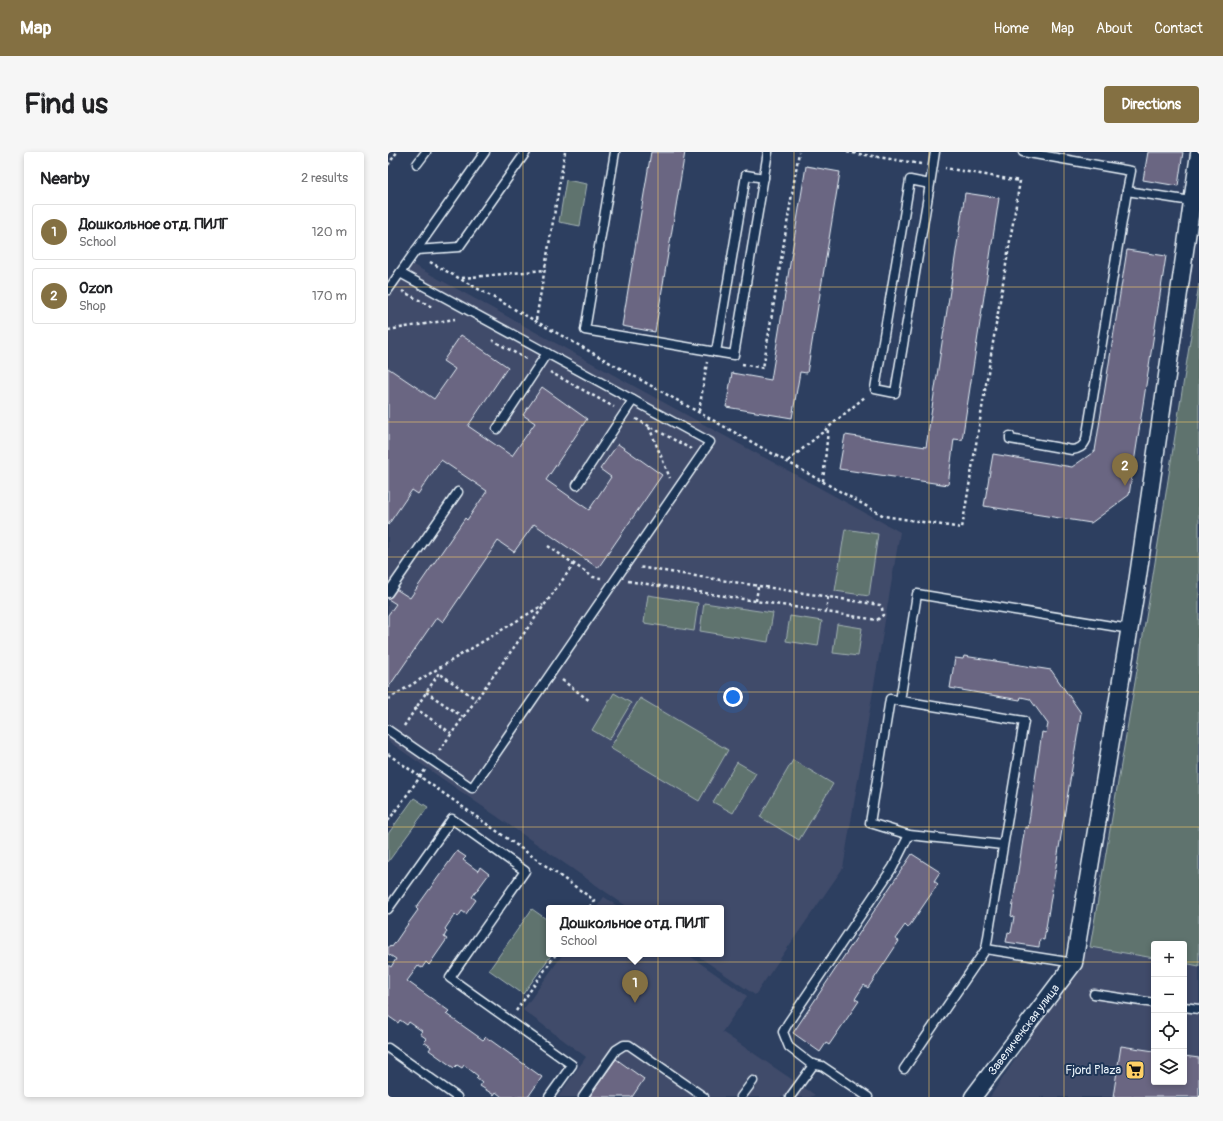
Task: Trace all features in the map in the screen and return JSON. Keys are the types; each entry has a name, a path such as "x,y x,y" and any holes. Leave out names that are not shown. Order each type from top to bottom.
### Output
{"street":[{"path":"1074,964 1130,629 1199,154"},
{"name":"Завеличенская улица","path":"973,1097 1074,964"}],"lane":[{"path":"417,164 426,152"},
{"path":"388,290 485,152"},
{"path":"415,252 459,247 526,152"},
{"path":"615,152 585,330 734,355 768,152"},
{"path":"930,184 910,180 875,389 895,393 936,152"},
{"path":"1010,436 1010,439 1072,450 1079,449 1086,440 1131,171 1023,152"},
{"path":"713,352 746,174 764,178"},
{"path":"1127,191 1191,201"},
{"path":"388,730 472,788 710,442 400,273"},
{"path":"497,429 547,353"},
{"path":"577,485 633,400"},
{"path":"388,593 458,492"},
{"path":"900,701 917,594 1130,629"},
{"path":"904,1069 986,949 1024,721 890,699 870,823 909,835 1003,845"},
{"path":"388,909 452,819 525,871 450,978 572,1065 549,1097"},
{"path":"868,1097 822,1066 814,1064 789,1047 784,1032 788,1023 893,867 909,835"},
{"path":"986,949 1074,964"},
{"path":"1094,994 1151,1003"},
{"path":"1187,1007 1199,1009"},
{"path":"584,1097 616,1050 624,1045 629,1045 704,1097"},
{"path":"388,1048 457,1097"},
{"path":"790,1097 814,1064"},
{"path":"741,1097 753,1081"}],"path":[{"path":"388,165 397,152"},
{"path":"536,320 565,152"},
{"path":"739,364 763,368 799,152"},
{"path":"415,252 884,516 962,528 1020,181 847,152"},
{"path":"462,278 545,270"},
{"path":"388,330 455,319"},
{"path":"699,411 713,352"},
{"path":"788,461 875,389"},
{"path":"649,426 676,492"},
{"path":"823,481 828,429"},
{"path":"548,546 594,578 616,579 877,620 883,615 880,605 625,565"},
{"path":"388,821 574,564"},
{"path":"756,601 758,587"},
{"path":"826,612 828,597"},
{"path":"388,699 546,604"},
{"path":"552,672 590,701"},
{"path":"398,736 439,673 476,699"},
{"path":"426,692 463,717"},
{"path":"415,708 452,733"},
{"path":"388,754 594,900 590,905"},
{"path":"509,1020 554,957"}],"shaded area":[{"path":"404,260 900,532 843,868 755,995 699,957 724,957 724,905 625,905 388,741 388,283"},
{"path":"604,897 616,905 598,905"},
{"path":"1090,947 1151,957 1151,1085 1187,1085 1187,964 1199,966 1199,1097 990,1097"},
{"path":"561,957 691,957 747,996 722,1032 815,1095 810,1097 558,1097 586,1057 523,1010"}],"green space":[{"path":"566,180 587,184 580,226 559,222"},
{"path":"1199,284 1199,966 1187,964 1187,941 1151,941 1151,957 1090,947 1150,594"},
{"path":"845,529 878,534 869,596 835,591"},
{"path":"648,595 698,603 694,631 644,623"},
{"path":"704,603 773,613 768,642 700,631"},
{"path":"790,616 822,621 818,646 786,641"},
{"path":"837,624 862,628 858,656 833,653"},
{"path":"614,693 631,703 609,740 592,730"},
{"path":"640,698 728,750 699,801 610,748"},
{"path":"793,760 833,784 799,840 760,817"},
{"path":"737,762 756,773 733,813 713,802"},
{"path":"414,798 428,807 388,862 388,834"},
{"path":"532,909 546,919 546,957 550,957 523,994 489,970"}],"building":[{"path":"651,152 685,152 655,332 622,326"},
{"path":"1148,152 1183,152 1178,186 1143,180"},
{"path":"806,166 840,172 807,373 800,372 792,418 726,407 732,373 771,380"},
{"path":"965,193 999,198 962,440 954,439 948,485 839,469 845,435 926,447"},
{"path":"1127,250 1166,256 1129,495 1091,523 984,506 993,454 1072,467 1095,451"},
{"path":"461,335 508,367 468,426 512,456 535,423 523,415 542,387 587,419 546,480 589,510 611,477 600,469 618,444 662,475 598,568 534,524 514,552 498,541 443,622 437,617 388,688 388,615 396,604 388,599 388,584 410,598 465,518 467,520 487,491 441,460 418,494 412,490 388,525 388,368 434,399 455,369 443,361"},
{"path":"964,656 1051,670 1081,713 1044,940 1040,939 1039,947 1006,942 1008,932 1011,933 1014,917 1011,916 1025,827 1028,828 1042,732 1046,733 1048,724 1030,699 1021,697 1020,700 950,688 955,658 963,659"},
{"path":"457,851 466,857 463,860 478,871 480,867 489,874 472,897 476,900 466,914 462,911 458,917 455,914 445,929 447,931 444,937 447,939 429,965 426,962 422,968 418,966 407,981 449,1011 446,1014 483,1040 486,1037 542,1077 528,1097 502,1097 496,1092 494,1095 480,1086 482,1083 476,1078 478,1076 464,1065 462,1068 457,1065 454,1068 429,1050 431,1047 424,1042 427,1039 420,1034 422,1031 409,1022 407,1025 400,1020 398,1023 388,1016 388,965 391,967 396,959 388,954 388,948 390,945 392,947 418,910 416,908"},
{"path":"912,854 940,872 934,881 938,884 908,928 905,925 895,939 899,941 868,988 864,985 855,999 859,1001 829,1045 826,1043 820,1052 793,1033"},
{"name":"Fjord Plaza","path":"1121,1046 1151,1051 1151,1085 1187,1085 1187,1056 1199,1058 1199,1097 1113,1097"},
{"path":"616,1059 644,1079 632,1097 589,1097"}],"place":[{"name":"Ozon","path":"1125,486"},
{"name":"Дошкольное отд. ПИЛГ","path":"635,1003"},
{"name":"Fjord Plaza","path":"1135,1070"}]}
